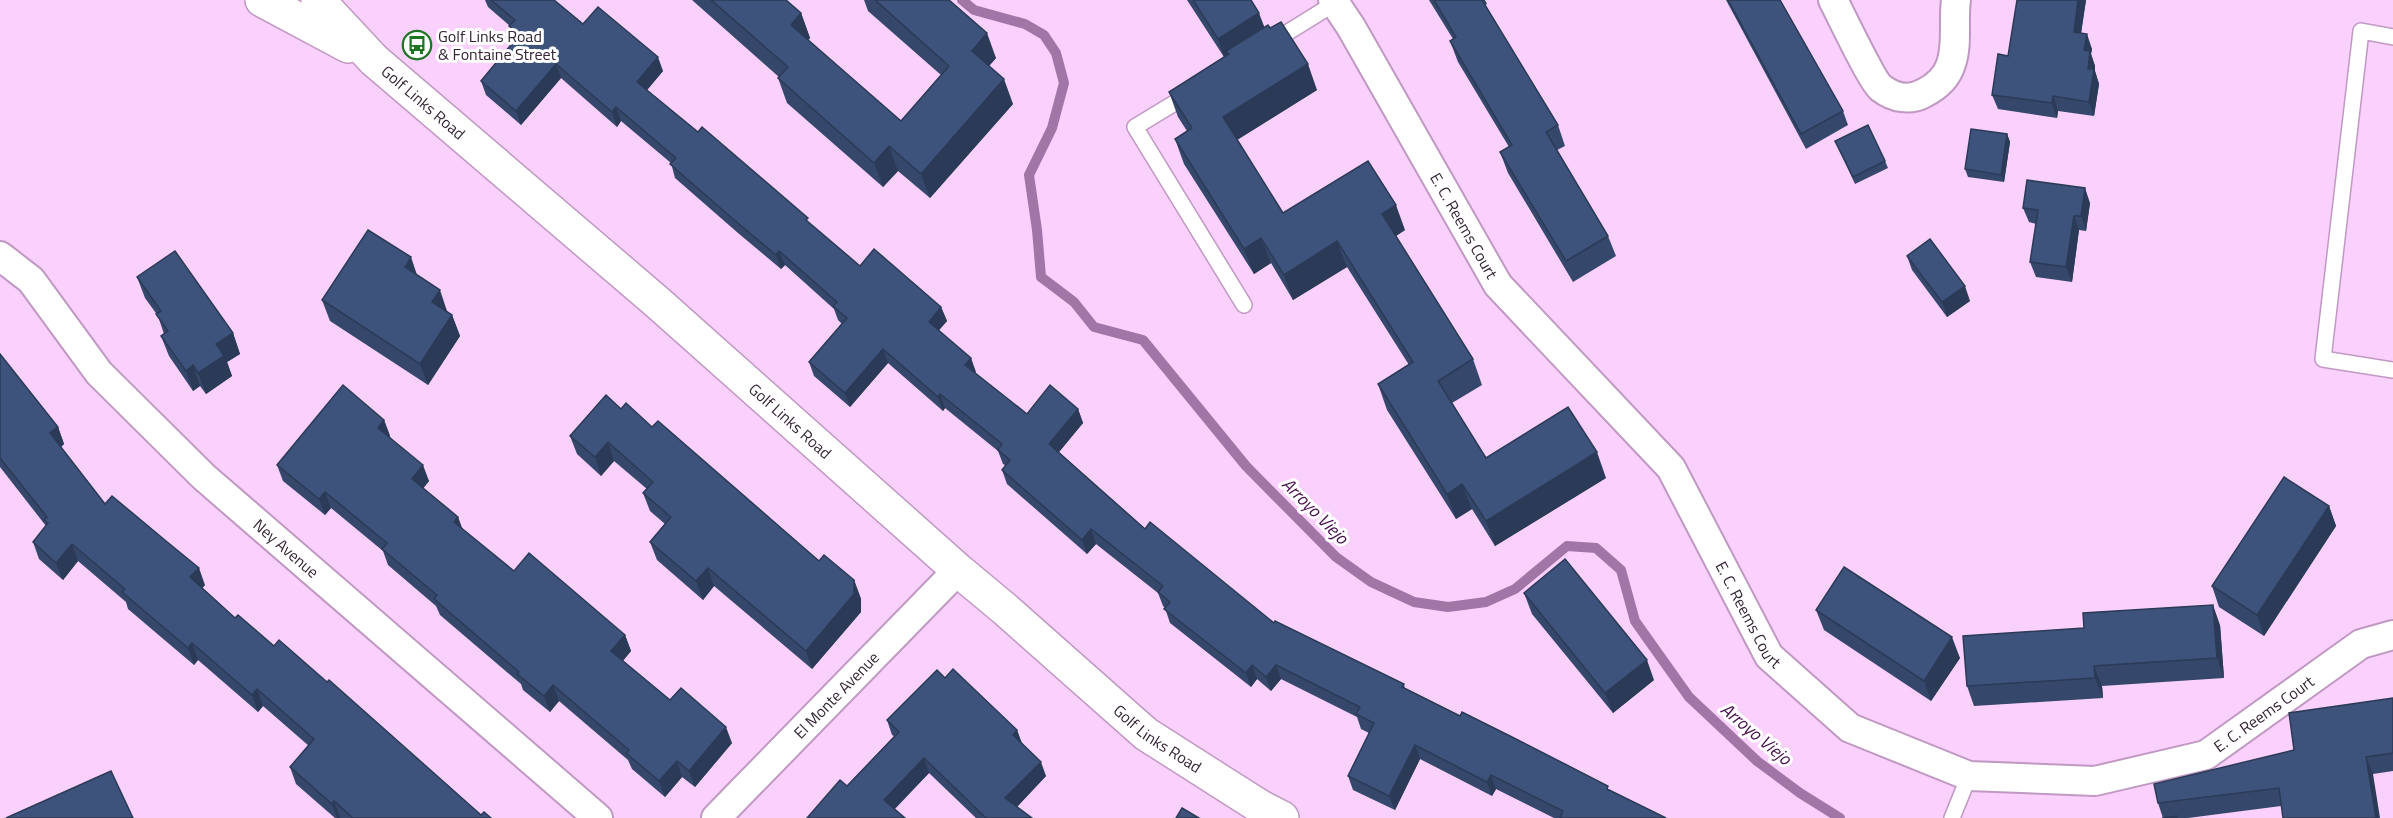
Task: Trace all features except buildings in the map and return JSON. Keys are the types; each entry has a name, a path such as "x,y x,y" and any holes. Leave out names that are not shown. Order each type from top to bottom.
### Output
{"street":[{"path":"262,0 374,60"},
{"name":"Golf Links Road","path":"318,0 374,60 657,302 1146,734 1259,806 1282,818"},
{"path":"1833,0 1880,88 1902,99 1918,97 1932,89 1944,78 1952,64 1953,17 1956,0"},
{"name":"E. C. Reems Court","path":"1334,1 1498,285 1671,468 1769,656 1850,728 1969,776 2095,781 2206,755 2361,644 2393,635"},
{"name":"Ney Avenue","path":"0,256 31,280 99,373 204,477 598,818"},
{"name":"El Monte Avenue","path":"716,818 958,570"}],"lane":[{"path":"1255,53 1334,1"},
{"path":"2393,37 2361,31 2323,359 2393,370"},
{"path":"1205,84 1135,128 1244,305"},
{"path":"1952,818 1969,776"}],"waterway":[{"name":"Arroyo Viejo","path":"962,0 974,10 1025,24 1044,35 1056,53 1064,83 1052,128 1029,175 1041,277 1074,302 1094,327 1143,340 1246,466 1336,557 1371,582 1414,602 1448,607 1486,602 1515,589 1567,546 1596,548 1621,570 1635,621 1689,697 1757,761 1800,793 1840,818"}],"place":[{"name":"Golf Links Road & Fontaine Street","path":"417,45"}]}
